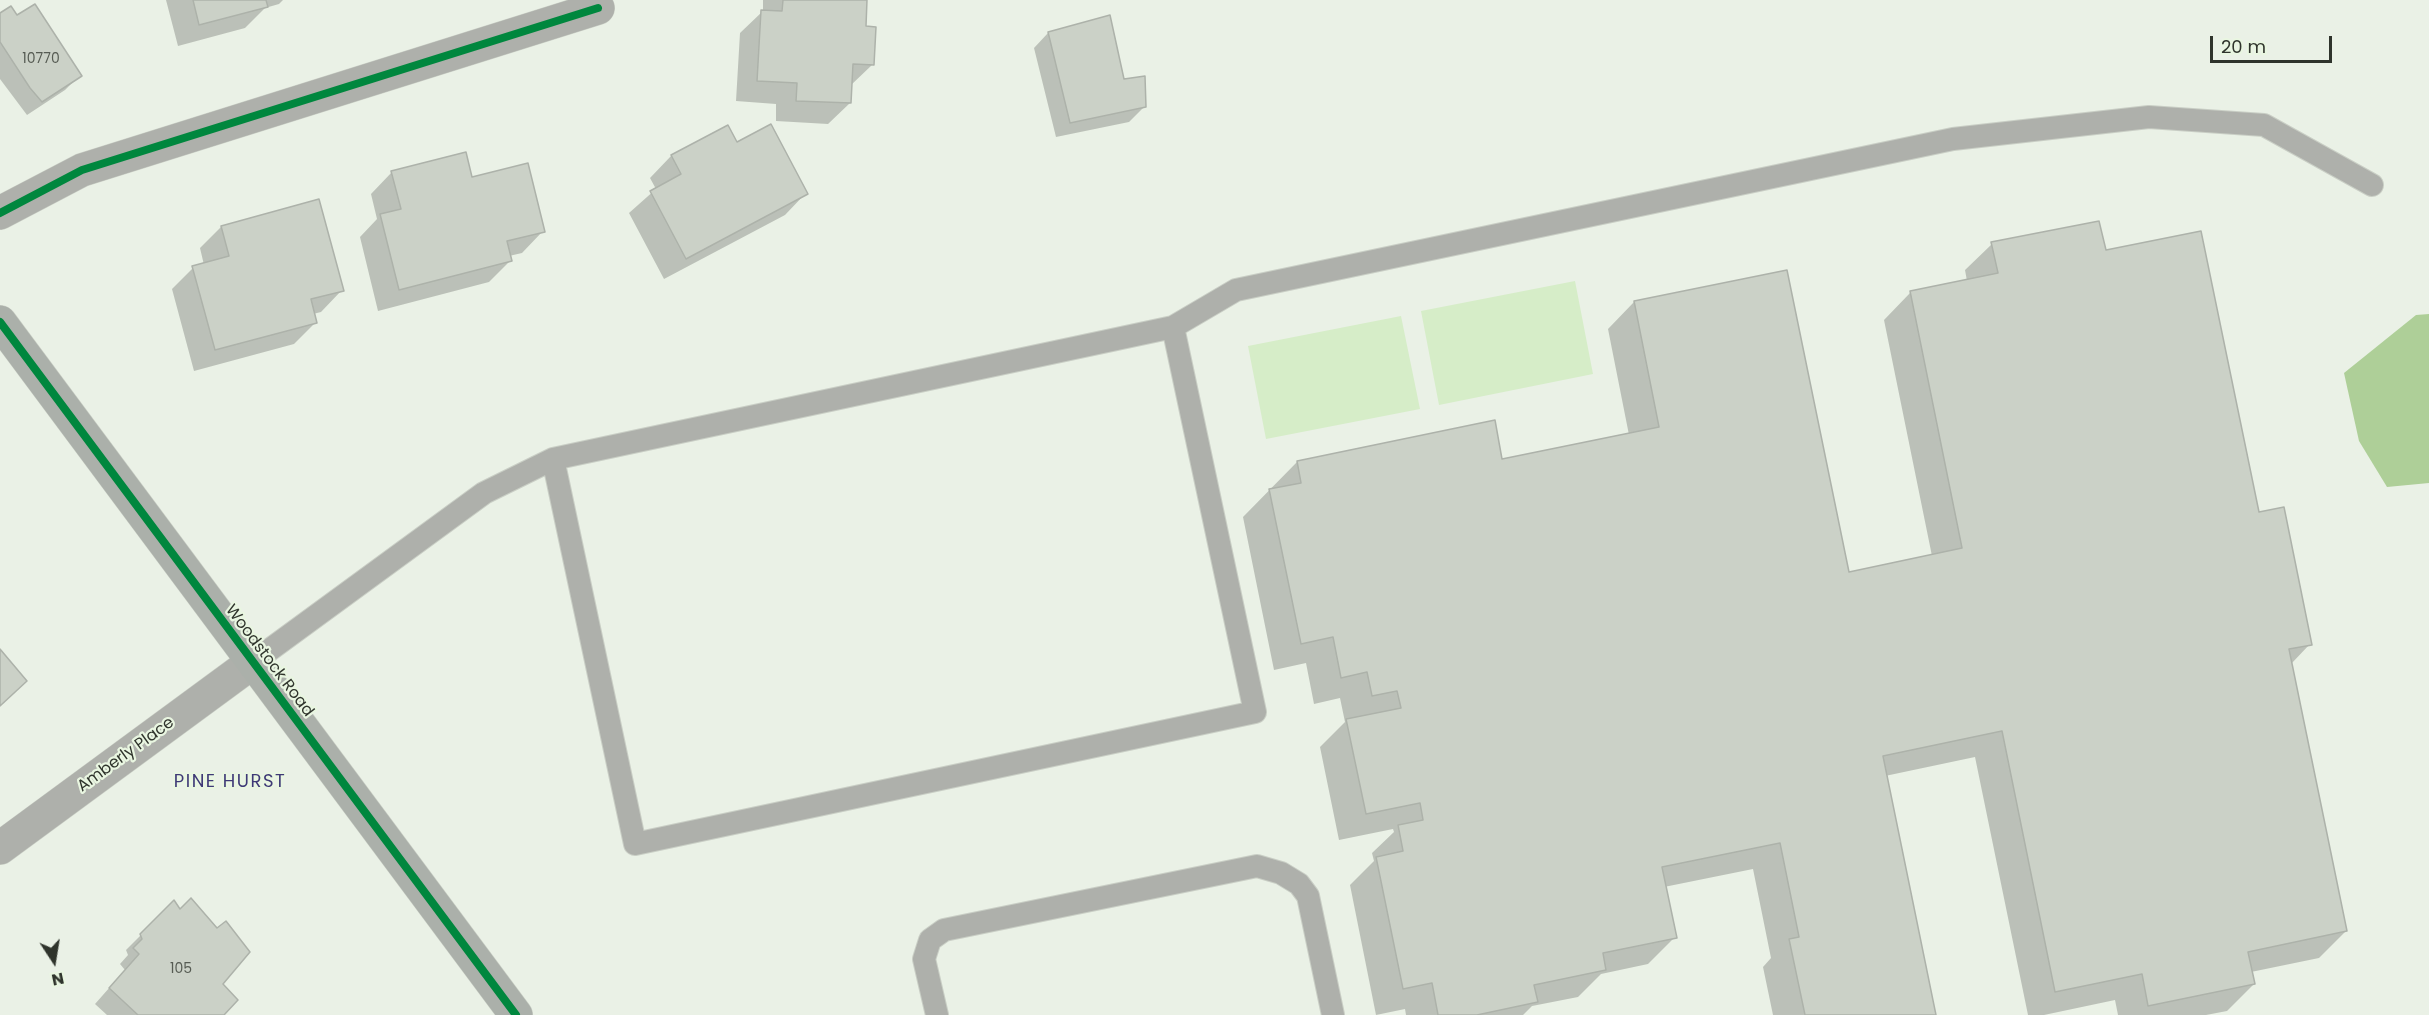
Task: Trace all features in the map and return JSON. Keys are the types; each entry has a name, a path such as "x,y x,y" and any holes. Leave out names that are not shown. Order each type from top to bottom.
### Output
{"street":[{"path":"0,213 82,170 598,8"},
{"name":"Woodstock Road","path":"0,322 516,1015"},
{"name":"Amberly Place","path":"0,848 253,662"}],"lane":[{"path":"253,662 484,493 553,459 1173,327 1236,290 1953,139 2149,117 2264,125 2372,185"},
{"path":"553,459 635,844 1255,712 1173,327"},
{"path":"937,1015 924,959 930,940 944,930 1257,866 1281,873 1299,884 1308,896 1333,1015"}],"shaded area":[{"path":"1575,281 1593,374 1439,405 1421,311"},
{"path":"2429,314 2429,483 2387,487 2359,441 2344,373 2416,315"},
{"path":"1401,316 1420,409 1266,439 1248,346"}],"building":[{"path":"193,0 266,0 268,7 199,25"},
{"path":"783,0 867,0 866,26 876,27 874,65 853,64 851,103 796,101 797,83 757,81 761,10 782,11"},
{"path":"35,4 82,76 42,102 30,88 0,42 0,13 11,6 17,15"},
{"path":"1110,15 1124,79 1145,76 1146,107 1070,123 1048,32"},
{"path":"771,124 808,194 686,259 650,191 681,174 671,155 728,125 737,142"},
{"path":"466,152 472,177 528,163 545,232 507,241 512,261 399,290 380,214 401,209 391,171"},
{"path":"319,199 344,291 311,299 317,323 215,350 192,266 229,256 221,226"},
{"path":"2099,221 2106,250 2201,231 2259,512 2284,507 2312,645 2289,649 2347,931 2248,952 2255,984 2148,1006 2142,974 2055,992 2002,731 1883,756 1936,1015 1805,1015 1789,939 1799,937 1780,843 1662,867 1677,938 1603,953 1606,970 1534,985 1538,1002 1477,1015 1438,1015 1432,983 1403,989 1376,857 1403,851 1398,825 1423,820 1420,803 1366,814 1346,719 1401,708 1397,691 1372,696 1367,672 1341,678 1333,637 1301,644 1269,489 1301,483 1297,461 1495,420 1502,459 1659,427 1634,301 1787,270 1849,572 1962,548 1910,291 1998,273 1991,242"},
{"path":"0,649 27,681 0,706"},
{"path":"191,898 217,928 226,921 250,952 223,984 238,1000 224,1015 138,1015 109,988 139,954 133,948 142,939 140,934 174,900 180,909"}],"cycle path":[{"path":"0,213 82,170 598,8"},
{"path":"0,322 516,1015"}],"district":[{"name":"PINE HURST","path":"230,782"}]}
